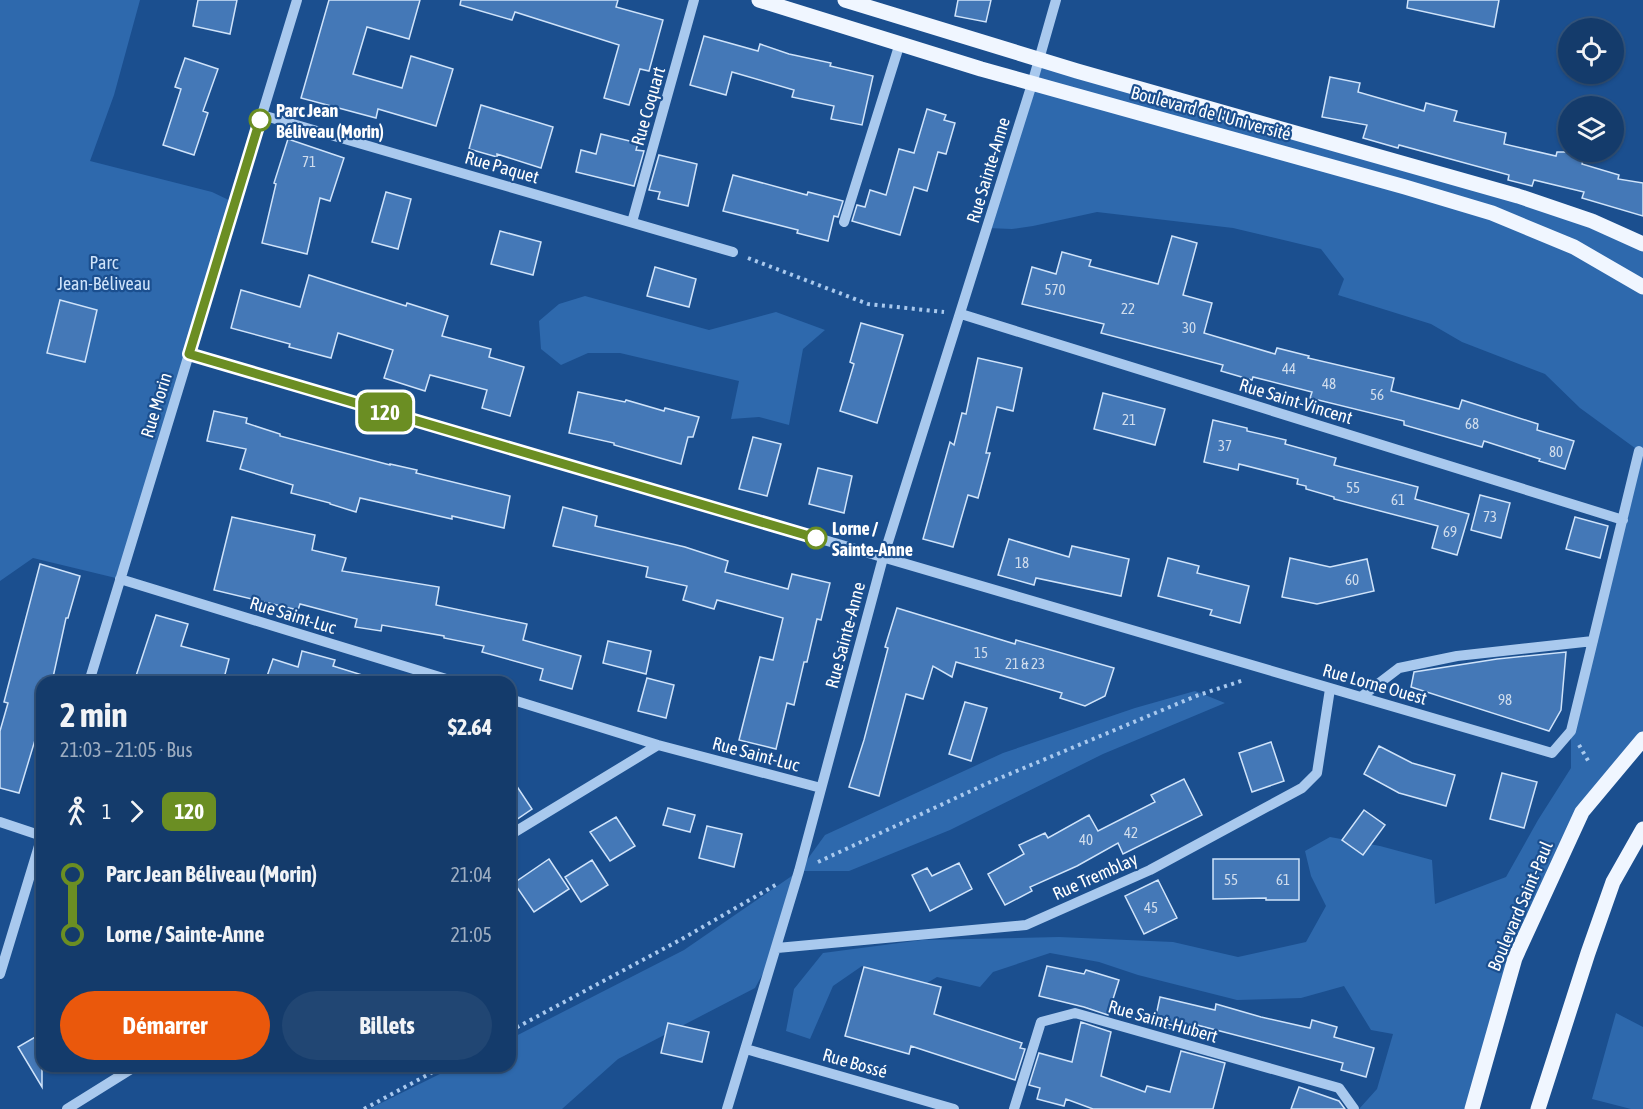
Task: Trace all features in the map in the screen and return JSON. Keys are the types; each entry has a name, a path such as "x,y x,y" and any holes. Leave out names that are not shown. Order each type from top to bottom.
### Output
{"main road":[{"name":"Boulevard de l'Université","path":"759,0 1032,84 1406,187 1492,213 1574,247 1643,287"},
{"name":"Boulevard de l'Université","path":"845,0 1039,59 1518,196 1592,221 1643,244"},
{"name":"Boulevard Saint-Paul","path":"1472,1109 1515,958 1582,812 1643,739"},
{"path":"1538,1109 1613,882 1643,829"}],"street":[{"name":"Rue Morin","path":"91,676 297,0"},
{"name":"Rue Coquart","path":"632,222 694,0"},
{"name":"Rue Sainte-Anne","path":"727,1109 799,871 884,558 1032,84 1056,0"},
{"path":"844,222 900,43"},
{"name":"Rue Paquet","path":"261,115 733,252"},
{"name":"Rue Saint-Vincent","path":"961,314 1623,520"},
{"name":"Rue Lorne Ouest","path":"189,354 1552,753 1571,731 1639,451"},
{"name":"Rue Saint-Luc","path":"120,579 436,676"},
{"path":"1361,697 1399,668 1458,656 1593,641"},
{"name":"Rue Tremblay","path":"777,948 1026,925 1149,870 1302,788 1317,773 1330,689"},
{"name":"Rue Saint-Luc","path":"516,701 658,745 821,788"},
{"path":"516,831 658,745"},
{"path":"0,822 36,834"},
{"path":"0,974 36,856"},
{"name":"Rue Saint-Hubert","path":"1014,1109 1041,1022 1075,1013 1339,1088 1354,1109"},
{"name":"Rue Bossé","path":"746,1048 954,1109"},
{"path":"67,1109 126,1072"}],"path":[{"path":"733,252 868,304 961,314"},
{"path":"516,1028 680,940 799,871 1069,748 1196,696 1273,672"},
{"path":"364,1109 433,1072"}],"green space":[{"name":"Parc Jean-Béliveau","path":"0,0 140,0 114,95 90,161 212,192 235,203 120,579 33,558 0,581"},
{"path":"1039,59 1518,196 1643,244 1643,739 1582,812 1515,958 1472,1109 1359,1109 1377,1089 1393,1034 1371,1030 1344,986 1301,998 1237,1000 1138,975 1099,962 1050,953 993,972 980,987 937,977 907,995 896,976 862,966 833,986 810,1039 786,1031 794,989 823,953 922,940 1059,937 1173,942 1238,957 1306,942 1326,906 1311,876 1305,851 1330,837 1380,846 1432,860 1435,904 1506,877 1571,768 1571,731 1639,451 1580,408 1545,374 1462,342 1431,324 1338,295 1344,279 1321,249 1233,228 1097,212 1033,226 1012,229 987,228"},
{"path":"585,296 709,330 776,312 825,330 803,349 789,425 759,417 731,419 739,381 620,353 588,353 561,365 541,349 539,321 559,304"},
{"path":"1195,691 1225,703 1103,754 950,830 849,871 799,871 825,835 1003,753 1135,708"},
{"path":"799,871 777,948 755,988 618,1059 562,1109 369,1109 444,1072 516,1072 516,1036 684,950"},
{"path":"1616,1013 1643,1027 1643,1109 1631,1109 1592,1099"}],"building":[{"path":"198,0 237,0 230,34 193,26"},
{"path":"329,0 420,0 409,39 367,27 353,74 402,88 411,56 453,69 436,126 378,109 376,118 301,98"},
{"path":"461,0 618,0 616,7 663,20 649,71 640,69 629,105 604,98 619,45 515,12 512,20 460,5"},
{"path":"958,0 991,0 986,22 955,16"},
{"path":"1408,0 1499,0 1494,27 1407,8"},
{"path":"704,36 758,51 760,44 789,54 831,63 830,66 873,76 862,125 831,119 834,106 792,97 794,90 732,72 726,95 690,85"},
{"path":"185,58 218,69 203,111 208,113 194,155 163,145 181,89 175,87"},
{"path":"1330,77 1360,83 1358,92 1424,111 1426,103 1457,111 1454,121 1506,133 1504,144 1556,156 1558,152 1558,162 1582,162 1582,164 1619,175 1618,179 1643,183 1643,216 1582,198 1584,192 1534,180 1532,186 1508,180 1509,175 1399,145 1398,148 1363,138 1367,125 1322,117"},
{"path":"481,105 553,127 541,168 497,154 497,157 469,149"},
{"path":"927,109 946,115 944,120 955,123 946,154 938,152 927,191 914,187 900,235 852,221 857,205 865,207 870,190 886,195 899,149 914,153"},
{"path":"601,134 638,143 636,150 644,151 634,186 576,172 581,150 596,154"},
{"path":"288,139 344,158 330,201 320,198 307,254 262,243 276,184 274,183"},
{"path":"659,155 697,164 688,206 658,199 660,192 649,190"},
{"path":"733,175 807,195 808,192 843,201 838,217 834,216 828,241 797,233 798,230 723,211"},
{"path":"386,192 411,199 398,249 372,242"},
{"path":"500,231 541,242 533,275 491,264"},
{"path":"1172,236 1197,243 1183,295 1212,303 1204,333 1275,354 1277,348 1309,356 1308,358 1394,378 1391,391 1459,409 1462,400 1538,424 1537,430 1574,441 1565,469 1484,441 1482,447 1404,425 1404,421 1310,398 1312,392 1221,371 1223,365 1101,333 1104,324 1022,304 1032,267 1056,274 1062,252 1091,260 1089,266 1158,284"},
{"path":"655,267 696,279 689,307 647,296"},
{"path":"309,275 406,306 407,303 448,316 442,336 491,349 489,357 524,367 510,416 482,408 487,390 430,375 425,391 384,378 393,350 338,333 331,358 231,328 241,290 300,307"},
{"path":"60,300 97,310 85,362 47,353"},
{"path":"861,323 903,335 877,423 840,411 854,364 850,362"},
{"path":"978,358 1022,368 1013,411 997,407 986,453 990,453 978,498 968,495 953,547 923,539 950,442 954,445 962,413 966,414"},
{"path":"578,392 625,402 626,400 664,411 665,408 699,417 693,437 688,437 681,464 614,445 614,443 569,433"},
{"path":"1103,393 1165,409 1155,445 1094,429"},
{"path":"214,411 247,418 246,423 280,434 280,436 510,496 504,528 360,498 356,512 291,493 293,485 240,469 246,449 207,441"},
{"path":"1213,420 1286,440 1285,444 1336,458 1334,465 1418,487 1415,499 1469,514 1457,555 1432,548 1438,526 1334,499 1334,497 1297,484 1298,479 1239,464 1238,470 1204,462"},
{"path":"753,437 781,444 767,496 739,489"},
{"path":"818,468 852,476 844,513 809,504"},
{"path":"1480,495 1510,503 1501,538 1471,530"},
{"path":"563,507 597,516 595,526 685,547 728,561 725,572 788,589 792,574 830,583 821,620 817,619 807,662 804,662 794,705 787,703 776,749 739,740 760,657 773,660 783,618 717,600 714,609 683,600 687,586 646,577 648,567 553,546"},
{"path":"232,517 315,535 312,550 346,558 342,571 439,587 436,605 527,624 523,640 581,656 572,689 540,680 543,669 482,652 484,646 382,625 381,631 355,627 357,619 300,604 298,610 214,590"},
{"path":"1575,517 1608,526 1600,558 1566,549"},
{"path":"1009,539 1069,557 1072,546 1129,559 1121,596 1036,578 1034,585 998,575"},
{"path":"1168,558 1199,566 1197,573 1249,586 1240,623 1210,615 1212,610 1158,596"},
{"path":"1290,558 1330,567 1367,559 1374,591 1317,604 1282,597"},
{"path":"40,564 80,576 68,618 66,618 53,676 36,676 36,737 19,793 0,788 0,731 8,703 4,702"},
{"path":"897,608 1015,644 1016,640 1114,668 1105,696 1085,706 1060,698 1062,693 956,662 952,677 933,666 923,699 906,694 879,796 849,787 864,740 888,648 885,647"},
{"path":"156,615 188,624 181,646 229,659 225,676 136,676"},
{"path":"608,641 651,651 646,674 603,663"},
{"path":"302,651 335,660 333,666 366,676 267,676 273,659 298,667"},
{"path":"1566,652 1561,710 1549,731 1411,687 1414,672 1497,659"},
{"path":"647,678 674,685 666,718 638,711"},
{"path":"965,702 987,708 971,761 949,754"},
{"path":"1271,742 1284,781 1252,792 1239,753"},
{"path":"1379,746 1412,763 1455,775 1446,806 1399,793 1364,774"},
{"path":"1502,773 1537,782 1524,828 1490,819"},
{"path":"1184,779 1202,815 1123,854 1118,843 1077,866 1030,887 1032,891 1005,905 988,874 1024,854 1019,845 1045,833 1048,838 1089,815 1098,831 1155,802 1151,795"},
{"path":"516,785 532,809 516,820"},
{"path":"668,808 695,815 690,832 663,825"},
{"path":"1364,810 1385,825 1363,855 1342,840"},
{"path":"616,817 635,846 610,861 590,832"},
{"path":"707,826 742,834 734,867 699,858"},
{"path":"549,859 569,889 534,912 516,886 516,882"},
{"path":"1213,859 1299,859 1299,900 1213,899"},
{"path":"592,860 608,885 581,902 565,877"},
{"path":"959,863 972,889 930,911 912,875 927,868 932,876"},
{"path":"1158,880 1177,918 1144,934 1125,896"},
{"path":"1047,966 1084,974 1086,970 1119,980 1108,1015 1039,996"},
{"path":"864,967 941,987 934,1014 1022,1043 1020,1048 1025,1049 1015,1080 911,1046 909,1054 845,1036"},
{"path":"1160,997 1215,1010 1216,1004 1310,1028 1312,1020 1337,1027 1334,1037 1374,1048 1366,1077 1341,1070 1343,1063 1193,1024 1191,1033 1154,1025"},
{"path":"1081,1022 1111,1032 1101,1076 1145,1092 1147,1086 1170,1092 1181,1051 1225,1063 1213,1109 1093,1109 1066,1099 1064,1106 1037,1099 1040,1088 1029,1085 1039,1053 1072,1062"},
{"path":"668,1023 709,1032 702,1062 661,1053"},
{"path":"36,1036 36,1072 42,1072 42,1087 18,1047"},
{"path":"1299,1087 1339,1101 1345,1109 1291,1109"}],"bus line":[{"name":"120","path":"260,120 189,354 816,538"}],"place":[{"name":"Parc Jean Béliveau (Morin)","path":"260,120"},
{"name":"Lorne / Sainte-Anne","path":"816,538"}]}
